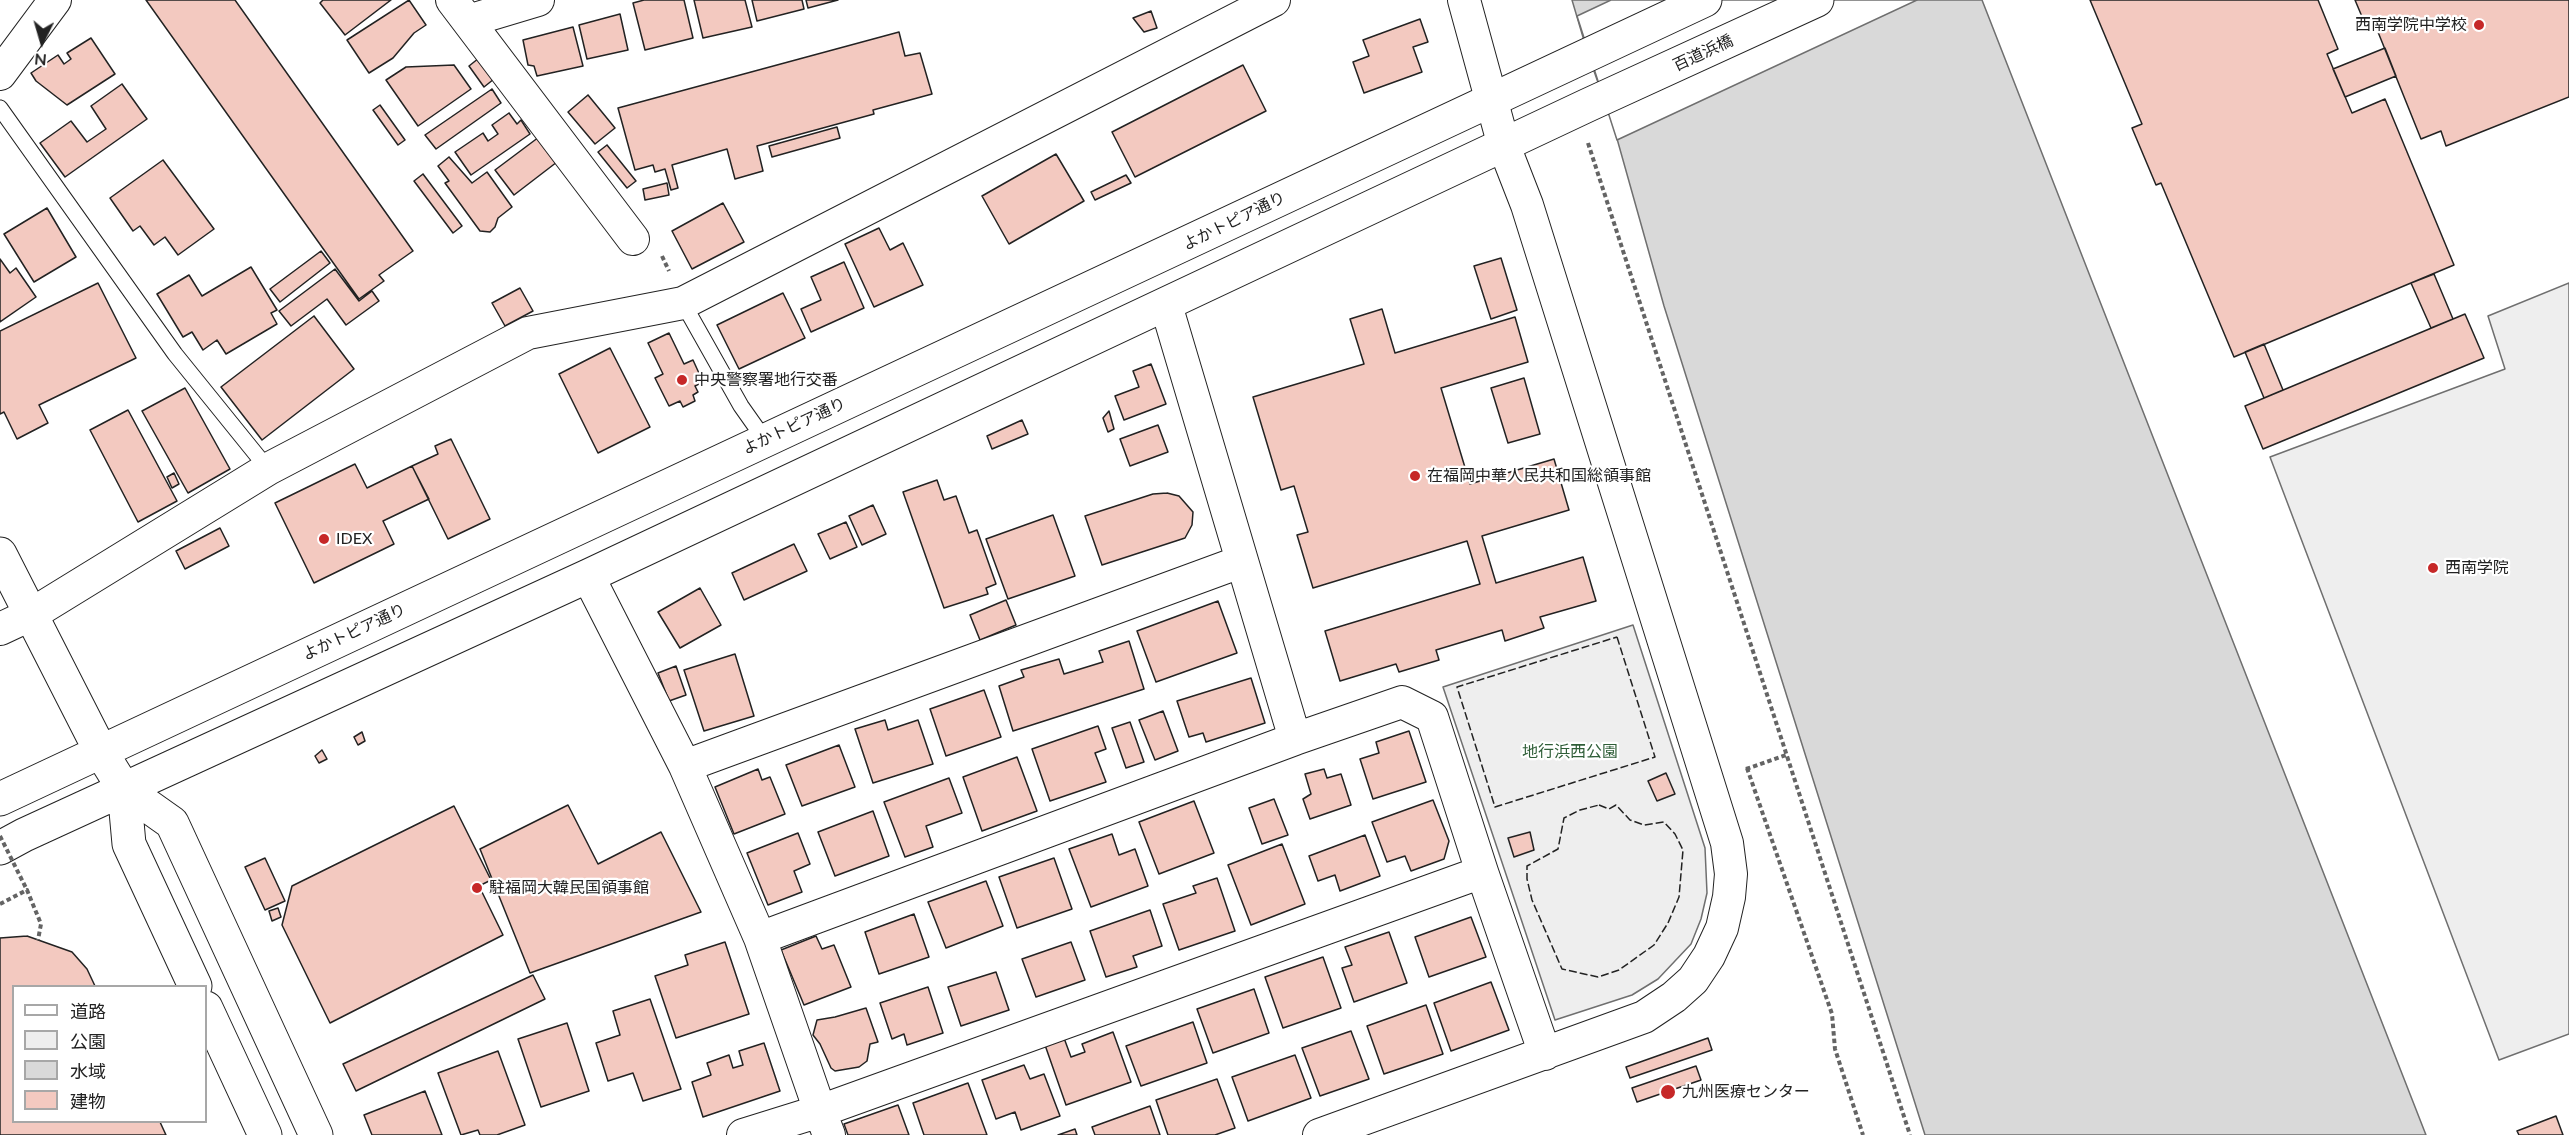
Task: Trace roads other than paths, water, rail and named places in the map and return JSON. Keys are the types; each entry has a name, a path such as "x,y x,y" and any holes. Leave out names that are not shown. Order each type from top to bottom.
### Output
{"street":[{"path":"0,74 56,0"},
{"path":"538,0 460,11 633,239"},
{"path":"0,629 32,614 268,469 528,333 683,303 1274,0"},
{"path":"1319,1135 1644,1017 1686,986 1709,956 1722,928 1729,897 1731,874 1727,843 1527,205 1504,146 1464,0"},
{"name":"よかトピア通り","path":"0,799 1705,0"},
{"name":"百道浜橋","path":"1504,146 1817,0"},
{"path":"0,848 588,576 1504,146"},
{"path":"1166,305 1240,562 1295,739"},
{"path":"0,554 101,752 124,789 172,823 316,1135"},
{"path":"685,766 1240,562"},
{"path":"588,576 685,766 760,938 824,1123"},
{"path":"760,938 1295,739 1401,702 1432,717 1482,872 1545,1054"},
{"path":"124,789 129,844 194,985"},
{"path":"743,1135 824,1123 1482,872"},
{"path":"207,1010 265,1135"}],"lane":[{"path":"0,108 175,354 268,469"},
{"path":"683,303 741,406 765,440"}],"water":[{"path":"1572,0 1982,0 2426,1135 1925,1135 1664,306 1614,128"}],"place":[{"name":"西南学院中学校","path":"2479,25"},
{"name":"中央警察署地行交番","path":"682,380"},
{"name":"在福岡中華人民共和国総領事館","path":"1415,476"},
{"name":"IDEX","path":"324,539"},
{"name":"西南学院","path":"2433,568"},
{"name":"駐福岡大韓民国領事館","path":"477,888"},
{"name":"九州医療センター","path":"1668,1092"}],"park label":[{"name":"地行浜西公園","path":"1570,752"}]}
